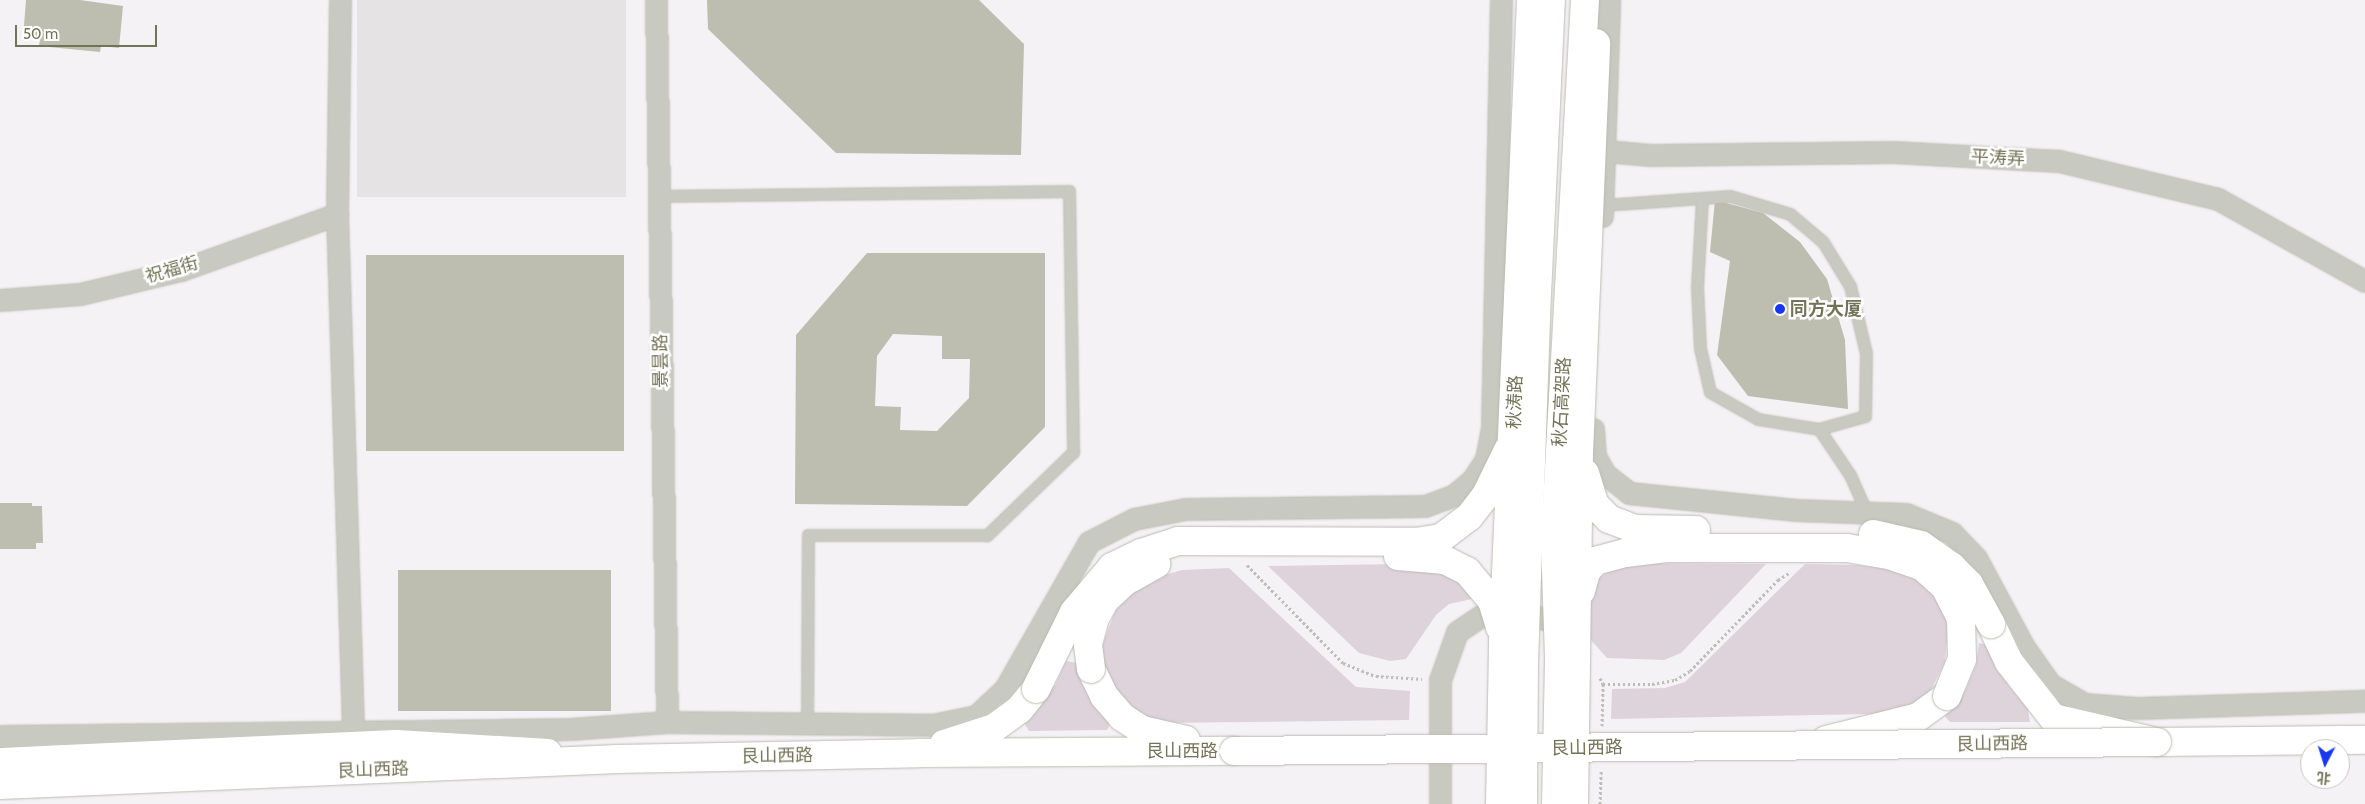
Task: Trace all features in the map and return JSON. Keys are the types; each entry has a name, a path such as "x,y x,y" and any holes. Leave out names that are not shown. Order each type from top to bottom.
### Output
{"main road":[{"name":"秋涛路","path":"1500,804 1504,641 1515,436 1531,0"},
{"name":"秋石高架路","path":"1522,804 1524,653 1536,316 1551,0"},
{"name":"秋石高架路","path":"1556,804 1559,657 1555,541 1584,0"},
{"path":"1574,804 1579,454 1598,0"},
{"path":"919,753 994,728 1019,710 1036,689 1074,612 1112,567 1141,553 1178,541 1416,542 1441,538 1469,517 1486,495 1515,436"},
{"path":"1579,454 1595,505 1609,519 1635,529 1847,530 1921,545 1969,584 2009,662 2053,718 2156,742"},
{"path":"1578,604 1586,572 1595,561 1625,553 1667,548 1847,548 1889,555 1923,567 1945,587 1961,618 1962,659 1948,696 1918,718 1805,746"},
{"path":"1234,751 1142,730 1122,717 1104,696 1091,669 1088,644 1095,618 1105,600 1124,582 1150,565 1184,556 1413,556 1445,560 1466,571 1481,584 1492,601 1504,641"},
{"name":"艮山西路","path":"0,784 617,759 919,753 2365,740"},
{"path":"0,762 396,744 479,747 617,759"}],"street":[{"path":"340,0 337,214 353,730"},
{"name":"景昙路","path":"656,0 667,722"},
{"path":"1500,0 1515,436 1517,611"},
{"path":"1609,0 1606,152 1593,429 1595,456 1605,474 1629,493 1796,510 1906,514 1952,533 1976,558 2024,648 2050,684 2084,704 2137,708 2365,702"},
{"name":"平涛弄","path":"1606,152 1650,155 1893,152 2059,161 2218,199 2365,281"},
{"name":"祝福街","path":"0,300 80,294 180,270 337,214"},
{"path":"0,736 353,730 570,729 667,722 932,726 976,716 1005,690 1089,542 1134,519 1185,509 1425,506 1453,496 1473,479 1486,459 1515,436 1593,429"},
{"path":"1440,804 1440,680 1457,632 1481,616 1517,611 1567,622 1589,656 1586,804"}],"lane":[{"path":"659,196 1069,191 1073,452 987,535 808,535 807,724"},
{"path":"1603,205 1730,196 1790,214 1823,242 1850,286 1866,353 1865,416 1819,429 1758,420 1710,392 1700,348 1698,296 1702,198"},
{"path":"1819,429 1850,475 1867,513"}],"path":[{"path":"1589,656 1602,684 1652,684 1675,680 1690,671 1778,580 1793,571 1794,562"},
{"path":"1244,563 1343,663 1376,676 1440,680"}],"shaded area":[{"path":"357,0 626,0 626,197 357,197"},
{"path":"1639,563 1766,564 1681,653 1664,660 1607,658 1589,638 1589,590 1597,579 1613,569"},
{"path":"1397,564 1428,566 1453,577 1472,599 1449,604 1436,615 1406,659 1390,661 1359,653 1268,566"},
{"path":"1805,564 1857,565 1888,569 1913,577 1932,589 1943,608 1948,628 1945,662 1930,692 1905,710 1873,714 1611,719 1612,689 1665,688 1685,682"},
{"path":"1229,568 1356,687 1410,691 1409,720 1158,723 1130,713 1105,669 1102,646 1116,609 1130,593 1150,579 1182,570"},
{"path":"1979,643 1988,645 2008,685 2028,709 2030,722 1950,722 1942,713 1966,689 1976,665"},
{"path":"1066,661 1078,663 1112,720 1107,730 1029,731 1023,721 1056,684"}],"building":[{"path":"26,0 80,0 123,6 119,48 101,46 100,52 39,46 40,40 23,38"},
{"path":"707,0 979,0 1024,44 1021,155 836,153 708,29"},
{"name":"同方大厦","path":"1715,200 1763,213 1800,242 1827,279 1845,340 1848,409 1748,396 1717,355 1730,261 1710,252"},
{"path":"867,253 1045,253 1045,427 967,506 795,504 796,335","holes":["893,334 942,336 942,359 970,359 969,398 937,431 900,430 901,407 875,406 877,356"]},
{"path":"366,255 624,255 624,451 366,451"},
{"path":"0,503 32,503 32,506 42,506 43,543 36,543 36,549 0,549"},
{"path":"398,570 611,570 611,711 398,711"}],"place":[{"name":"同方大厦","path":"1780,309"}]}
